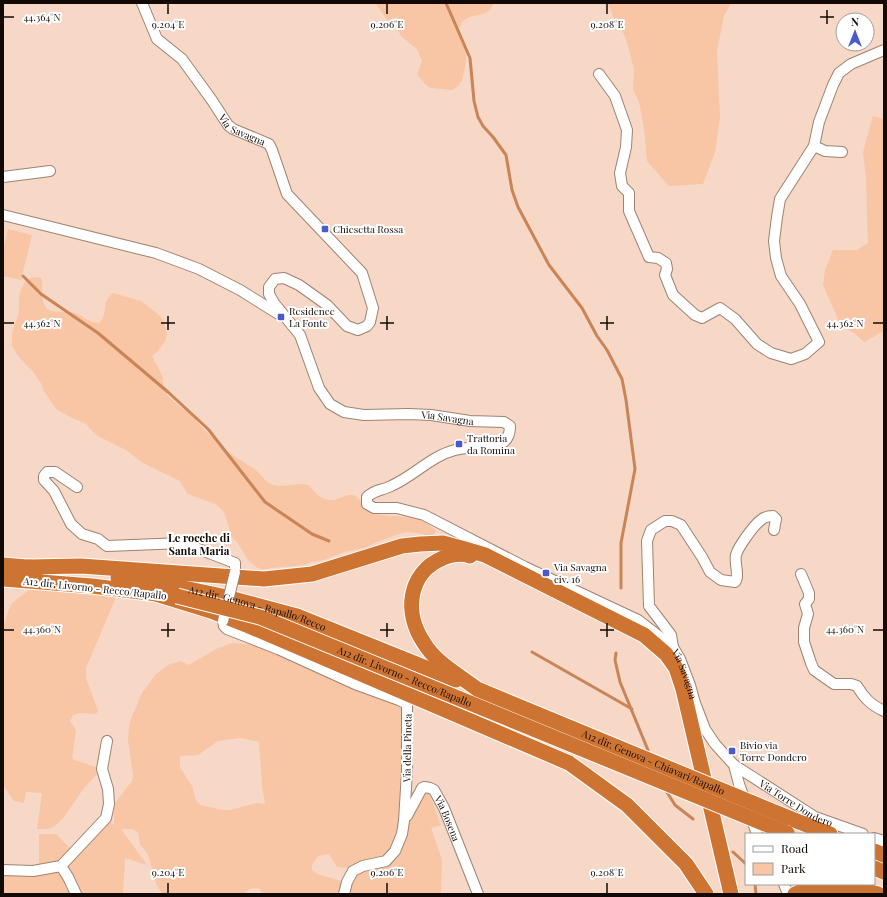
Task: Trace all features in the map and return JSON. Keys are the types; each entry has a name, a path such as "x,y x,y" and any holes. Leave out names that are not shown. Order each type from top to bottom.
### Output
{"highway":[{"path":"28,567 81,566 264,579 312,574 396,548 420,544 443,544 464,548 485,555 644,635 666,654 676,668 683,689 731,894"},
{"path":"477,689 432,655 423,643 416,629 412,612 412,596 417,581 426,568 448,556 466,554 478,558 643,640 657,652 669,668 675,680 726,894"},
{"name":"A12 dir. Genova - Rapallo/Recco","path":"3,565 165,584 222,596 297,616 477,689"},
{"name":"A12 dir. Livorno - Recco/Rapallo","path":"3,579 92,586 177,596 260,617 789,828"},
{"path":"156,594 211,611 249,626 569,762 627,805 686,864 706,894"},
{"name":"A12 dir. Genova - Chiavari/Rapallo","path":"477,689 789,828 823,833"},
{"path":"791,891 833,886 850,887 878,894"}],"street":[{"name":"Via Savagna","path":"142,3 157,39 182,59 228,125 233,129 269,144 287,194 362,273 373,308 370,322 367,326 358,330 348,326 327,305 300,285 284,278 275,279 269,287 269,294 274,303 300,335 319,388 330,404 344,412 364,415 424,415 470,421 504,422 510,426 508,438 498,445 457,450 442,454 391,486 373,491 367,497 367,504 374,508 397,508 424,515 525,567 638,620 673,647 680,659 705,729 715,744 734,765 757,833"},
{"path":"599,74 615,96 627,130 626,147 620,173 622,186 629,193 629,211 649,257 658,258 666,263 667,269 665,275 673,295 695,315 702,318 720,308 735,319 757,344 771,354 791,359 805,354 819,342 800,304 781,276 776,258 774,241 780,199 814,146 819,122 833,85 840,73 851,64 884,50"},
{"path":"814,146 825,151 842,152"},
{"path":"3,178 50,171"},
{"path":"3,215 156,253 198,269 240,290 287,320"},
{"name":"Via della Pineta","path":"76,487 55,472 47,472 44,476 44,480 54,491 71,524 82,534 98,539 107,546 183,543 235,563 235,572 223,621 227,630 278,649 355,684 407,704 404,820 402,834 396,851 386,861 362,866 353,871 347,882 344,894"},
{"path":"673,647 671,635 649,606 647,541 651,530 665,521 672,521 680,525 702,557 710,572 721,580 735,582 737,579 736,556 742,543 761,519 768,516 773,516 776,519 774,530"},
{"path":"802,574 809,593 809,599 805,604 808,614 804,628 804,642 814,670 834,684 851,684 857,686 863,697 873,706 884,711"},
{"path":"3,870 33,871 61,866 106,818 109,804 108,790 102,769 107,741"},
{"name":"Via Torre Dondero","path":"734,765 815,818 860,833"},
{"name":"Via Bosena","path":"404,820 422,788 427,787 434,790 444,808 478,894"},
{"path":"61,866 76,894"}],"green space":[{"path":"375,3 494,3 486,13 469,17 461,25 458,33 466,45 467,52 462,80 458,86 452,90 431,88 426,85 417,74 422,61 417,49 401,36 398,30 388,21"},
{"path":"608,3 731,3 724,16 717,51 720,117 715,152 703,184 669,186 647,161 644,128 639,102 633,89 634,69 627,42 622,30 614,19"},
{"path":"873,116 884,119 884,331 864,342 854,333 841,326 823,285 825,270 833,250 857,250 868,243 866,177 863,152"},
{"path":"8,229 32,235 21,280 3,276 3,251"},
{"path":"34,277 41,278 42,296 45,306 47,309 53,311 71,312 91,322 99,323 104,316 105,305 113,293 141,301 158,314 163,320 167,334 165,341 152,356 162,375 164,389 167,395 190,413 204,430 216,440 220,447 256,470 267,482 273,485 281,486 302,484 309,485 319,496 330,500 352,495 358,498 366,509 372,513 406,517 422,521 436,531 432,537 419,533 405,532 364,548 344,552 324,560 311,562 304,565 259,569 248,560 237,542 232,537 224,512 219,507 213,503 187,493 180,481 143,463 126,450 96,435 86,424 56,409 34,373 19,357 12,346 12,333 19,312 20,292 27,280"},
{"path":"30,589 116,597 86,668 86,678 98,711 96,714 80,713 73,715 70,721 76,730 72,759 102,769 84,788 64,817 55,826 48,829 37,829 42,793 26,792 24,803 14,801 3,785 4,624 11,604"},
{"path":"232,643 256,645 312,670 400,702 405,712 403,776 412,792 428,791 441,825 431,828 442,860 441,894 262,894 260,889 251,888 244,894 162,894 155,881 150,859 144,848 140,845 138,832 132,829 121,829 147,865 125,858 123,894 3,894 3,875 32,874 39,866 39,834 56,834 70,848 109,821 116,826 114,823 115,803 132,781 133,774 128,740 129,726 142,693 156,674 168,665 180,661 189,665 216,649","holes":["240,738 259,742 262,786 265,804 257,803 230,810 222,810 201,805 196,800 192,786 180,767 180,756 198,755 218,741","329,854 337,867 346,868 363,866 350,884 318,874 312,870 312,865 318,856"]}],"waterway":[{"path":"446,3 470,58 474,101 478,117 483,126 506,155 512,190 518,207 549,265 582,308 622,379 635,469 621,543 621,588"},
{"path":"23,276 41,294 98,333 168,392 208,429 265,502 312,534 329,541"},
{"path":"532,652 632,709"},
{"path":"616,653 615,660 620,682 650,755"},
{"path":"665,789 675,805 693,819"},
{"path":"733,852 745,863"},
{"path":"755,885 756,894"}],"place":[{"name":"Chiesetta Rossa","path":"325,229"},
{"name":"Residence La Fonte","path":"281,317"},
{"name":"Trattoria da Romina","path":"459,444"},
{"name":"Via Savagna civ. 16","path":"546,573"},
{"name":"Bivio via Torre Dondero","path":"732,751"}],"district":[{"name":"Le rocche di Santa Maria","path":"199,544"}]}
